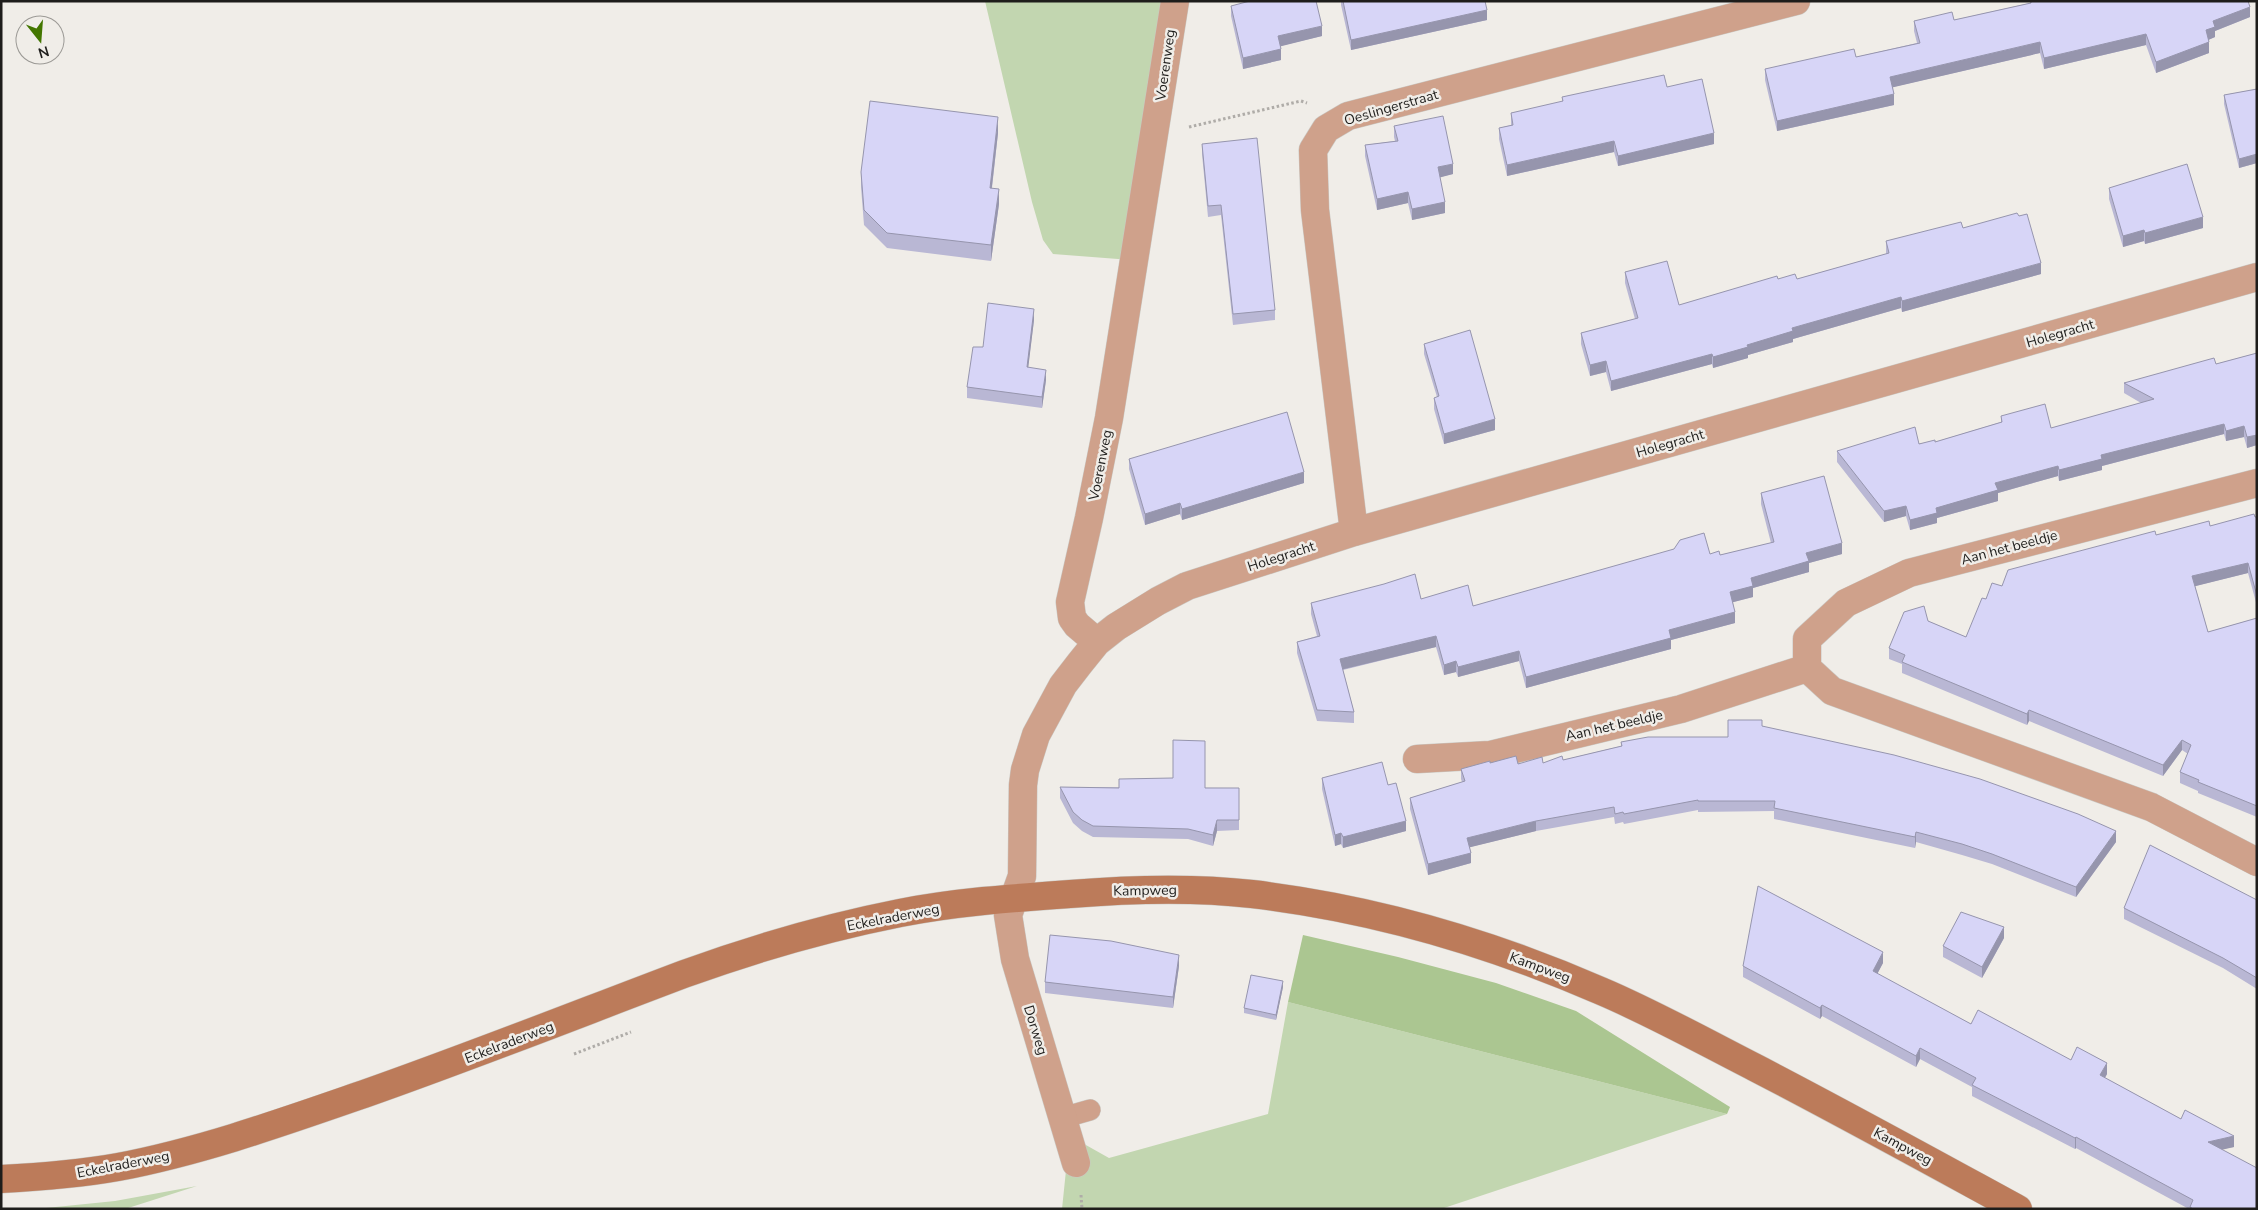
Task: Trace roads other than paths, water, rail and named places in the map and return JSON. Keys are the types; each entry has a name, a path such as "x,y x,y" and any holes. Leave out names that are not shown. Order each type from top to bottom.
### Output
{"main road":[{"name":"Kampweg","path":"1015,898 1123,890 1194,889 1253,894 1325,906 1405,923 1471,943 1532,963 1600,990 1666,1022 2018,1209"},
{"name":"Eckelraderweg","path":"1,1179 71,1174 117,1167 172,1155 257,1131 475,1055 692,972 794,940 904,912 1015,898"}],"street":[{"name":"Voerenweg","path":"1097,642 1077,625 1072,618 1070,602 1109,418 1155,134 1174,1"},
{"name":"Oeslingerstraat","path":"1354,532 1315,210 1313,150 1326,129 1348,116 1796,1"},
{"name":"Holegracht","path":"1097,642 1132,616 1187,586 1354,532 2257,277"},
{"name":"Aan het beeldje","path":"1417,759 1490,755 1681,709 1807,668 1807,640 1846,603 1909,573 2257,483"},
{"path":"1015,898 1022,876 1021,803 1029,754 1036,735 1053,703 1064,685 1097,642"},
{"path":"1807,668 1832,691 2150,807 2257,862"},
{"name":"Dorweg","path":"1015,898 1008,915 1015,959 1076,1163"}],"lane":[{"path":"1062,1118 1090,1110"}]}
